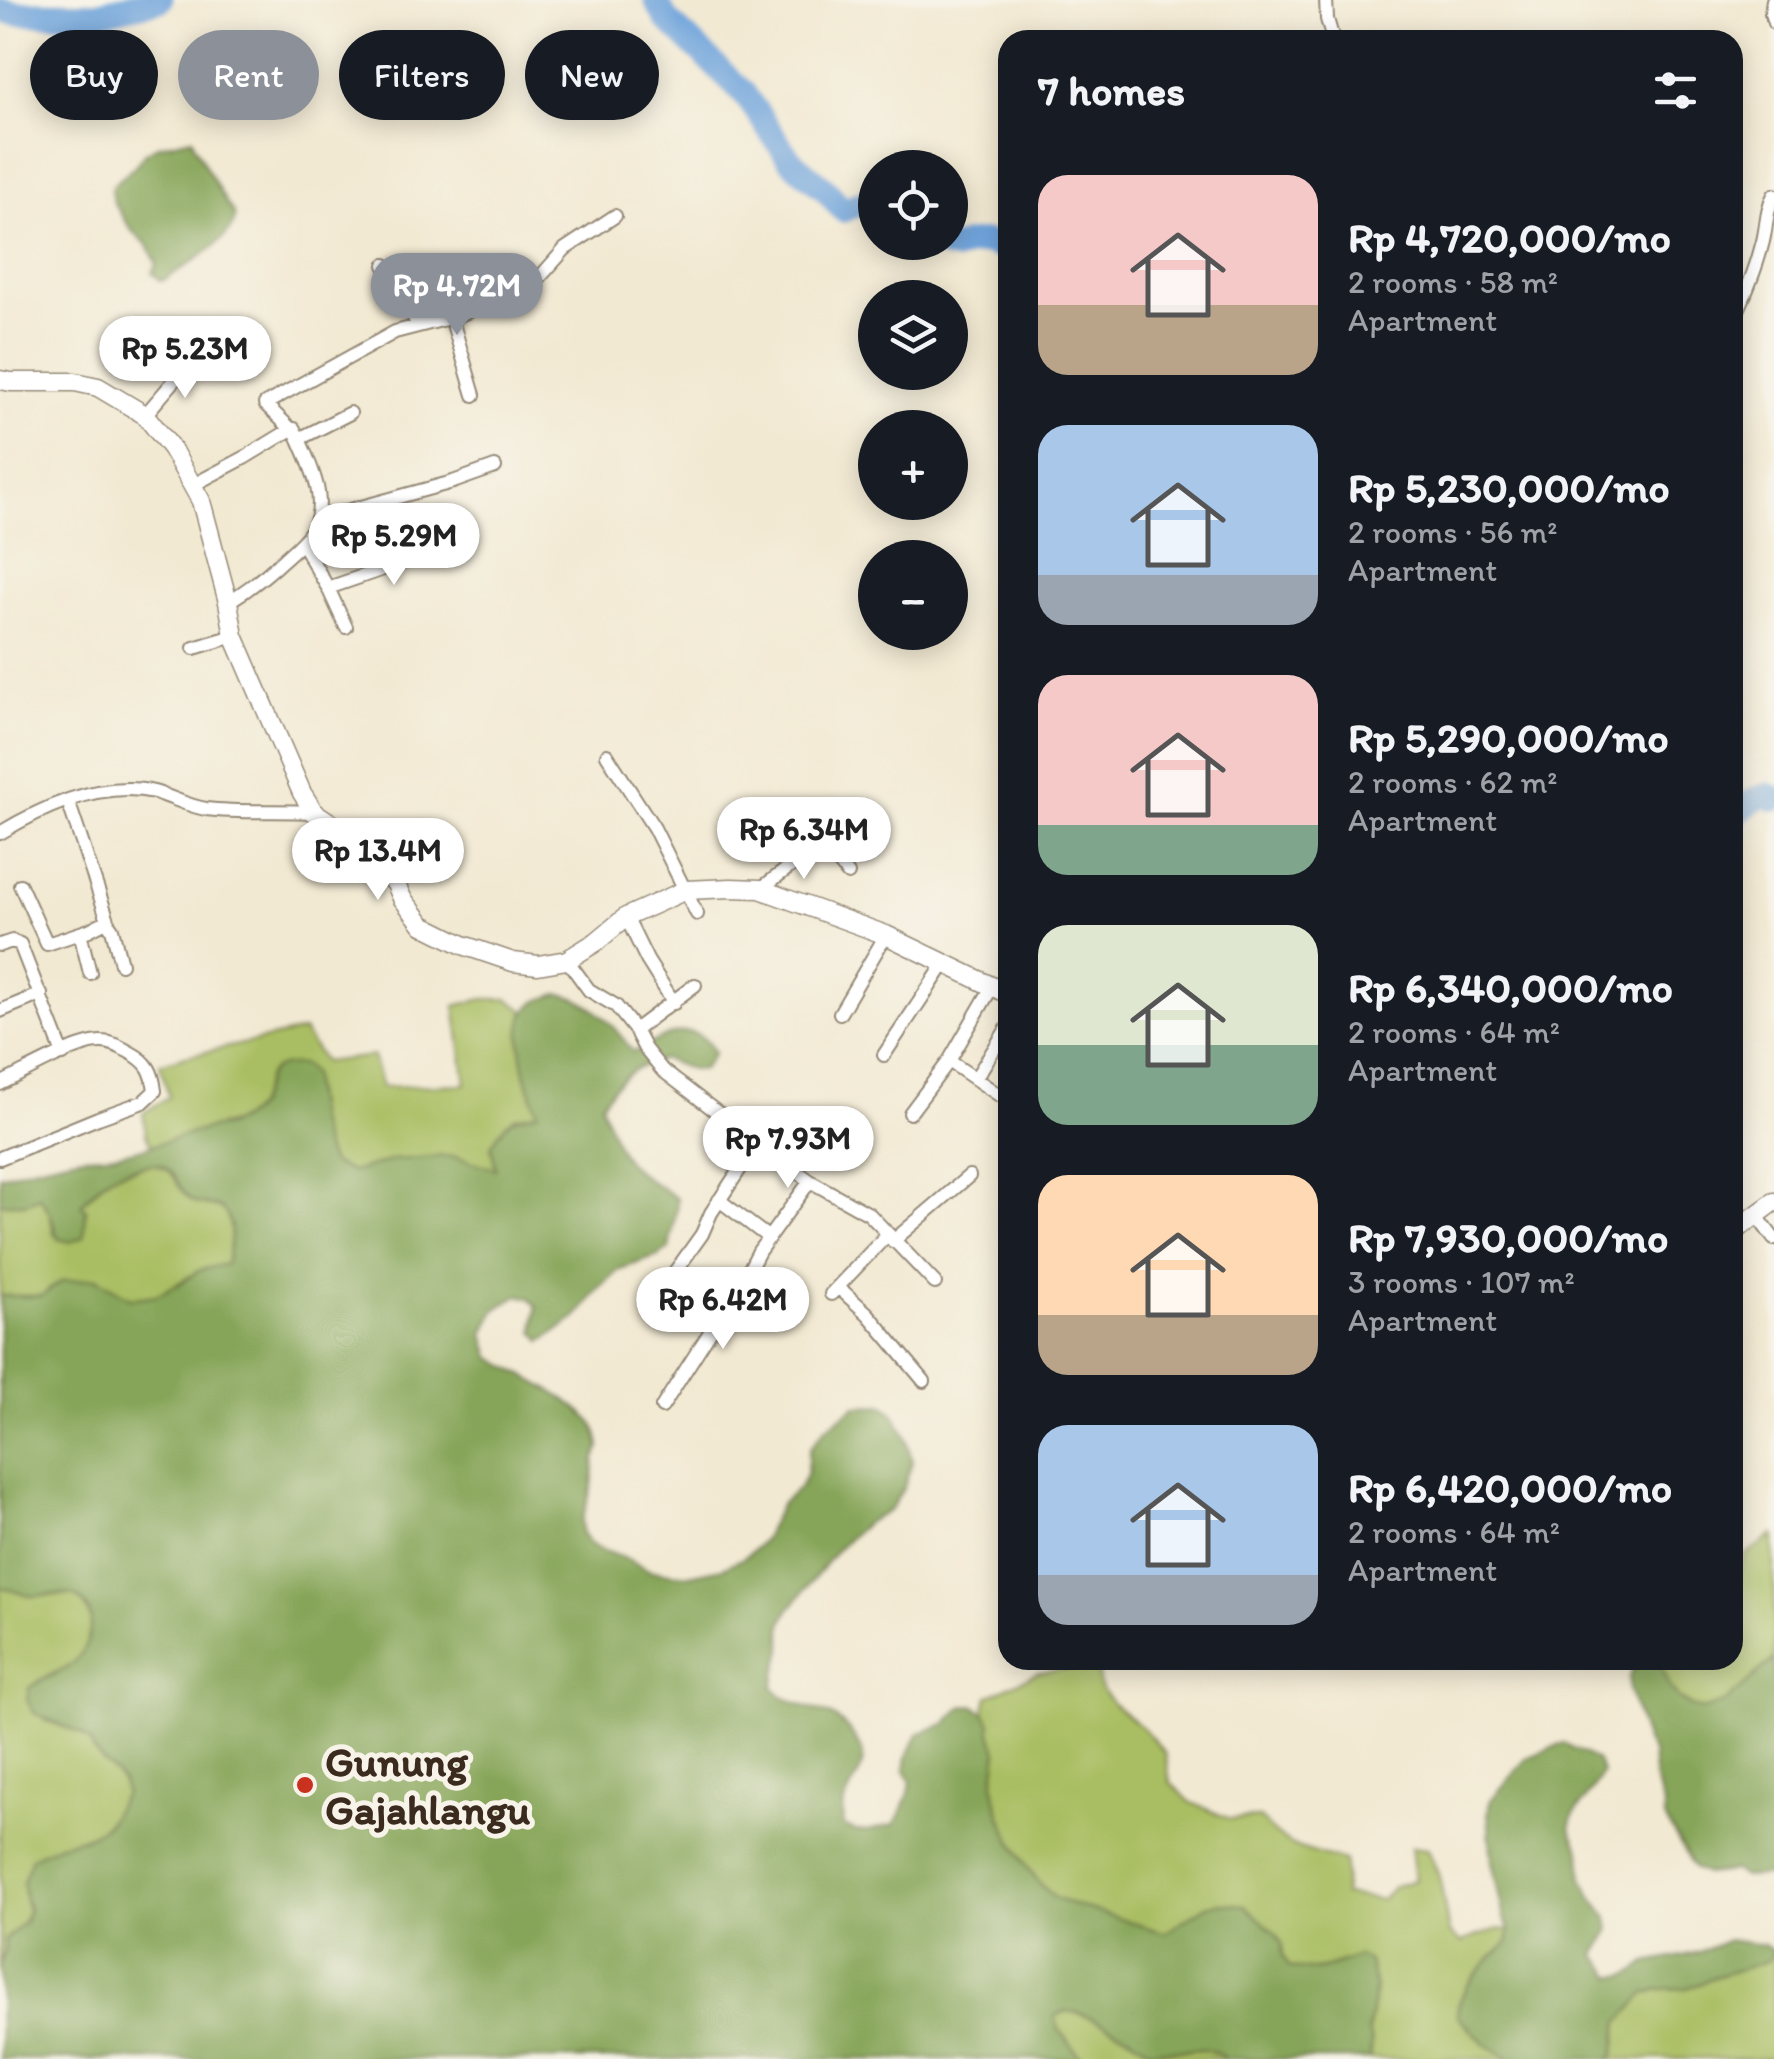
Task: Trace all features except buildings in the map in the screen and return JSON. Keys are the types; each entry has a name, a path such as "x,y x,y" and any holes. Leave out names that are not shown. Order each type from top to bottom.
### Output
{"street":[{"path":"1326,0 1330,30"},
{"path":"1773,0 1774,24"},
{"path":"1743,298 1755,271 1774,194"},
{"path":"228,602 266,576 302,542 317,519 318,486 290,434 265,404 383,338 451,318 514,293 541,276 565,249 615,216"},
{"path":"385,265 418,326"},
{"path":"451,318 474,395"},
{"path":"146,415 193,359"},
{"path":"4,385 87,383 146,415 177,456 200,501 234,636 294,778 314,812 376,860 415,916 432,931 528,965 554,964 596,942 626,917 686,890 760,889 886,935 998,989"},
{"path":"193,485 290,434 350,413"},
{"path":"317,519 496,467"},
{"path":"302,542 346,627"},
{"path":"328,588 448,546"},
{"path":"194,648 234,636"},
{"path":"607,755 636,797 697,914"},
{"path":"0,833 68,801 104,790 153,792 209,809 314,812"},
{"path":"68,801 122,964"},
{"path":"760,889 821,844 848,874"},
{"path":"20,885 45,944 107,922"},
{"path":"626,917 674,1003"},
{"path":"80,934 90,973"},
{"path":"840,1012 886,935"},
{"path":"0,945 12,940 20,944 63,1054"},
{"path":"567,960 589,990 616,1006 662,1070 810,1181 869,1214 935,1284"},
{"path":"884,1054 944,962"},
{"path":"635,1030 695,986"},
{"path":"910,1113 998,993"},
{"path":"0,1010 41,994"},
{"path":"0,1084 98,1041 111,1042 147,1063 154,1080 154,1091 143,1102 0,1158"},
{"path":"980,1073 998,1043"},
{"path":"949,1061 998,1095"},
{"path":"785,1162 816,1117"},
{"path":"652,1304 702,1234 719,1200 773,1121"},
{"path":"924,1381 868,1314 834,1291 890,1238 969,1176"},
{"path":"662,1407 769,1238 810,1181"},
{"path":"719,1200 769,1238"},
{"path":"1743,1226 1774,1202"},
{"path":"1757,1216 1774,1238"}],"green space":[{"path":"192,138 234,214 234,223 207,252 162,281 152,273 157,264 148,245 132,231 111,191 146,152"},
{"path":"558,994 591,1007 633,1052 666,1036 688,1032 706,1041 714,1053 703,1069 692,1070 663,1059 642,1066 614,1086 601,1104 623,1156 677,1199 669,1249 620,1269 576,1318 542,1341 534,1331 537,1307 530,1298 518,1295 495,1310 484,1334 491,1357 560,1396 594,1426 600,1447 582,1520 582,1533 590,1544 651,1571 689,1575 723,1568 746,1556 764,1538 781,1504 800,1487 810,1448 825,1429 856,1406 884,1405 906,1436 912,1462 904,1487 890,1510 866,1523 837,1549 789,1610 782,1623 782,1649 773,1687 793,1702 835,1718 845,1725 859,1746 862,1764 844,1803 844,1826 867,1831 893,1825 909,1793 911,1781 905,1770 918,1734 945,1724 962,1707 974,1705 991,1723 997,1753 996,1799 1007,1831 1034,1876 1056,1899 1165,1933 1207,1906 1245,1905 1275,1933 1289,1967 1316,1969 1358,1956 1369,1961 1375,1988 1368,2030 1370,2059 1225,2059 1205,2049 1151,2050 1130,2036 1067,2011 1055,2016 1058,2028 1082,2059 0,2059 0,1966 5,1940 26,1920 23,1882 32,1857 84,1838 106,1825 125,1793 122,1781 94,1752 90,1741 34,1713 27,1700 29,1688 76,1660 91,1623 86,1606 70,1595 30,1596 0,1587 0,1296 42,1296 62,1281 96,1278 130,1298 156,1295 200,1270 226,1264 231,1228 219,1208 190,1199 163,1166 150,1165 103,1181 81,1205 86,1209 84,1237 71,1242 58,1239 40,1197 24,1203 0,1203 0,1176 83,1156 126,1152 226,1126 254,1109 273,1070 289,1065 303,1065 312,1074 317,1120 331,1163 352,1172 393,1160 444,1156 496,1169 491,1146 501,1130 514,1119 538,1112 523,1059 524,1018 535,1003"},
{"path":"483,999 508,999 525,1011 521,1036 523,1063 539,1112 514,1117 497,1170 456,1157 393,1160 352,1172 331,1163 317,1120 312,1075 302,1065 286,1066 269,1074 257,1105 240,1120 152,1147 146,1135 143,1113 169,1097 160,1064 303,1031 324,1062 373,1056 382,1087 466,1084 455,1006"},
{"path":"152,1164 170,1173 191,1200 226,1211 231,1238 227,1264 199,1271 165,1291 139,1299 126,1297 96,1278 51,1288 42,1296 0,1296 0,1203 24,1203 40,1197 50,1213 54,1234 113,1174"},
{"path":"1774,1535 1774,1659 1726,1703 1702,1710 1678,1698 1662,1670 1743,1670 1745,1555"},
{"path":"0,1587 32,1596 73,1595 83,1603 93,1626 90,1639 75,1663 40,1680 45,1720 80,1733 90,1741 94,1752 123,1781 125,1794 100,1828 60,1844 24,1896 26,1916 5,1940 0,1966"},
{"path":"1774,1659 1774,1875 1744,1877 1733,1871 1706,1874 1695,1869 1664,1817 1652,1752 1629,1690 1629,1677 1632,1670 1662,1670 1678,1698 1688,1705 1702,1710 1726,1702"},
{"path":"1097,1670 1100,1687 1113,1704 1144,1729 1165,1753 1170,1782 1190,1802 1230,1819 1260,1818 1288,1842 1345,1861 1344,1895 1382,1900 1394,1886 1415,1880 1411,1847 1428,1849 1440,1879 1449,1933 1461,1942 1498,1929 1510,1930 1508,1943 1468,1985 1457,2015 1488,2046 1511,2059 1370,2059 1368,2031 1375,1988 1358,1956 1324,1968 1298,1969 1289,1967 1282,1943 1207,1906 1165,1933 1056,1899 1024,1862 1007,1830 996,1799 997,1757 991,1723 984,1713 988,1696 1038,1672"},
{"path":"1564,1743 1597,1761 1602,1772 1573,1816 1570,1829 1581,1852 1583,1879 1608,1918 1610,1931 1596,1955 1613,1976 1626,1976 1647,1963 1701,1952 1728,1940 1764,1945 1774,1952 1767,1961 1699,1984 1645,1994 1620,2022 1610,2059 1511,2059 1488,2046 1457,2016 1468,1986 1508,1943 1510,1930 1492,1862 1490,1801 1527,1758"},
{"path":"1774,1952 1774,2059 1610,2059 1620,2022 1645,1994 1699,1984 1767,1961"},
{"path":"1067,2011 1098,2020 1151,2049 1209,2051 1225,2059 1082,2059 1058,2028 1055,2016"}],"waterway":[{"path":"0,10 96,14 160,0"},
{"path":"656,0 666,19 743,92 790,160 843,210 858,204"},
{"path":"968,244 987,242 998,246"},
{"path":"1743,808 1768,795 1774,799"}],"place":[{"name":"Gunung Gajahlangu","path":"305,1785"}]}
